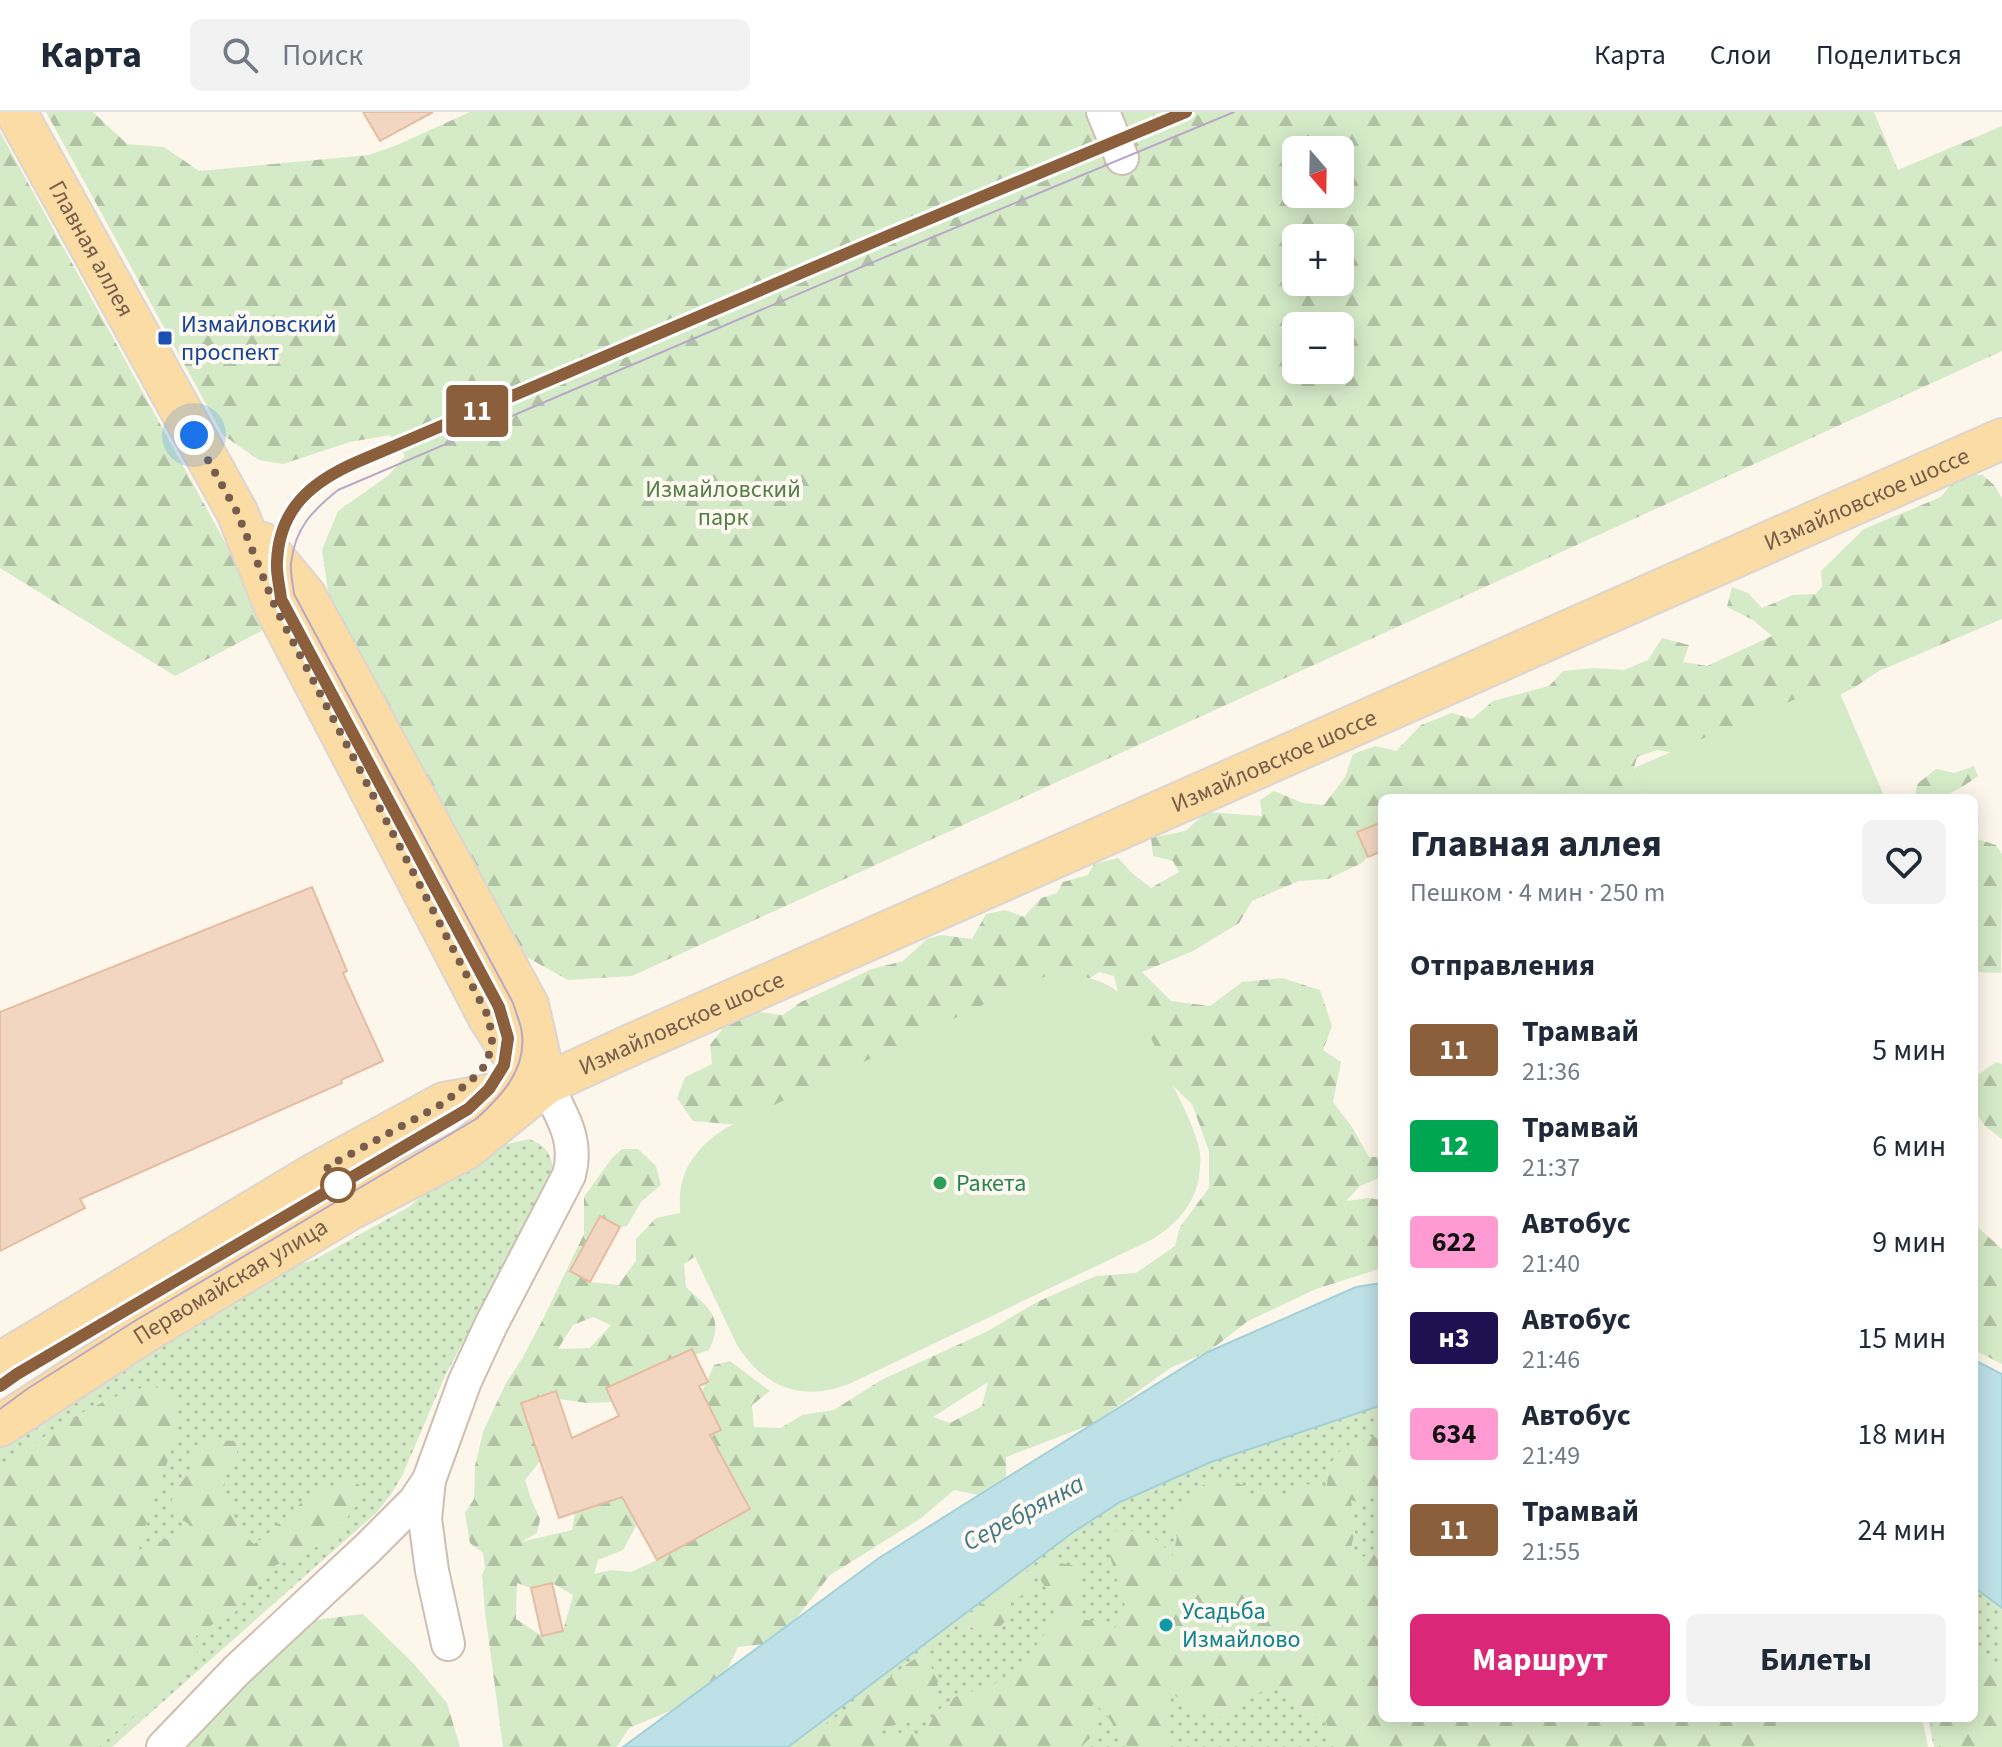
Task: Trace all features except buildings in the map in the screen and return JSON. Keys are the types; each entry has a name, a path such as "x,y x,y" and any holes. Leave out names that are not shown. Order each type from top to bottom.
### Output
{"main road":[{"name":"Главная аллея","path":"16,112 237,512 276,609 489,1018 512,1054 546,1084"},
{"name":"Измайловское шоссе","path":"546,1084 2002,439"},
{"name":"Главная аллея","path":"237,512 305,595 528,1005 546,1084"},
{"name":"Главная аллея","path":"444,1103 483,1068 491,1050 489,1018"},
{"name":"Первомайская улица","path":"0,1363 314,1174 444,1103 546,1084"},
{"name":"Первомайская улица","path":"0,1426 147,1331 349,1210 466,1149 546,1084"}],"street":[{"path":"1103,112 1122,158"},
{"path":"163,1747 236,1671 415,1501 429,1480 465,1381 569,1175 573,1160 572,1143 546,1084"},
{"path":"429,1480 425,1519 432,1571 448,1644"}],"green space":[{"name":"Измайловский парк","path":"46,112 93,112 127,144 164,147 199,171 369,155 470,112 1874,112 1898,170 2002,126 2002,351 632,976 568,980 523,955 329,597 322,550 338,511 389,475 405,456 390,435 350,442 283,464 259,460 223,435"},
{"path":"0,132 271,626 175,676 0,568"},
{"path":"1959,474 1983,475 1995,486 2002,499 2002,619 1879,671 1821,705 1682,754 1657,750 1637,757 1634,768 1645,794 1378,794 1378,845 1362,863 1328,879 1299,881 1252,901 1239,923 1193,951 1142,972 1171,1001 1210,1006 1242,982 1282,978 1320,990 1332,1026 1323,1050 1341,1062 1333,1102 1369,1157 1378,1157 1378,1179 1360,1186 1346,1201 1378,1199 1378,1269 1316,1289 1248,1321 1208,1352 1170,1368 1095,1423 1006,1457 1006,1479 979,1495 954,1490 920,1519 830,1575 795,1620 763,1644 738,1647 726,1672 677,1708 629,1728 617,1747 503,1747 485,1612 483,1553 470,1543 465,1513 474,1499 475,1466 483,1432 584,1234 584,1197 622,1149 638,1149 656,1166 661,1185 641,1202 627,1226 620,1227 600,1217 570,1271 590,1282 618,1285 636,1261 636,1239 656,1218 685,1212 700,1253 684,1264 686,1287 712,1314 715,1321 714,1339 709,1350 695,1355 692,1349 607,1388 613,1402 587,1403 559,1399 556,1391 521,1403 540,1461 525,1480 540,1519 537,1533 521,1542 572,1530 575,1513 595,1506 590,1490 720,1431 702,1392 714,1365 730,1361 770,1391 752,1405 754,1427 781,1428 802,1415 834,1410 881,1380 986,1332 1037,1302 1096,1276 1136,1273 1175,1246 1180,1227 1209,1188 1209,1151 1192,1104 1172,1085 1132,1006 1118,992 1114,976 1099,972 1075,988 740,1125 693,1121 677,1098 685,1077 712,1064 710,1045 731,1018 759,1012 783,1015 801,1002 872,969 903,961 927,939 941,935 972,939 986,914 1005,910 1024,917 1041,898 1057,893 1063,882 1088,875 1094,864 1118,858 1151,888 1179,872 1173,861 1153,856 1151,838 1185,831 1207,812 1262,816 1260,800 1274,791 1303,803 1324,805 1345,777 1353,754 1376,746 1396,751 1421,725 1452,713 1472,719 1493,701 1549,686 1563,671 1594,668 1624,670 1648,660 1662,638 1689,645 1683,662 1707,666 1772,636 1753,620 1727,607 1732,587 1748,593 1762,608 1793,595 1816,594 1822,586 1821,571 1864,529 1941,497","holes":["593,1317 611,1325 590,1348 558,1349 573,1325","988,1382 982,1406 950,1423 933,1417","719,1452 750,1509 631,1572 611,1570 594,1574 598,1560 623,1550 637,1524","517,1583 531,1588 552,1583 573,1595 563,1631 542,1636 516,1619"]},
{"path":"1835,682 1883,794 1645,794 1634,768"},
{"path":"1974,766 1978,776 1947,794 1916,794 1917,784 1936,769 1955,773"},
{"path":"1978,839 1996,845 2002,854 2001,973 1978,972"},
{"name":"Ракета","path":"1066,974 1093,979 1117,991 1135,1010 1148,1032 1199,1147 1199,1178 1186,1208 1172,1225 1153,1239 849,1384 815,1392 800,1391 772,1381 759,1372 737,1345 687,1240 682,1222 680,1206 684,1176 699,1150 726,1128 1030,982"},
{"path":"1996,1062 2002,1064 2002,1139 1985,1126 1978,1116 1978,1075"},
{"path":"529,1139 548,1153 552,1176 445,1376 402,1476 375,1514 112,1747 0,1747 0,1441 263,1275 314,1260 407,1208 448,1176 507,1144"},
{"path":"1978,1228 2002,1249 2002,1364 1978,1352"},
{"path":"153,1384 176,1406 178,1424 139,1550 175,1536 190,1525 169,1511 174,1492 191,1470 189,1448 209,1440 237,1441 237,1460 226,1472 224,1489 238,1529 254,1544 319,1492 351,1478 367,1492 328,1542 276,1565 234,1613 196,1636 198,1659 99,1747 0,1747 0,1466 74,1417 109,1399"},
{"name":"Усадьба Измайлово","path":"1378,1406 1378,1722 1435,1722 1763,1747 788,1747 1072,1533 1120,1502 1211,1462"},
{"name":"Усадьба Измайлово","path":"1363,1436 1378,1438 1378,1497 1373,1491 1363,1503 1351,1500 1355,1532 1350,1551 1363,1557 1378,1549 1378,1722 1844,1722 1776,1747 1334,1747 1326,1722 1296,1709 1283,1691 1267,1688 1220,1718 1197,1712 1172,1693 1167,1714 1169,1732 1164,1747 1130,1747 1121,1739 1105,1713 1092,1704 1097,1728 1081,1747 796,1747 933,1645 927,1658 938,1681 935,1705 919,1721 883,1727 880,1739 903,1732 923,1736 936,1712 959,1694 988,1688 1031,1660 1038,1642 1056,1620 1046,1588 1036,1573 1029,1598 1012,1596 1009,1618 993,1633 975,1630 961,1620 1043,1560 1083,1567 1078,1587 1079,1619 1095,1621 1111,1633 1127,1612 1108,1550 1114,1531 1147,1534 1173,1556 1177,1537 1168,1520 1204,1484 1223,1476 1242,1485 1254,1500 1266,1489 1288,1498 1303,1484 1327,1486 1329,1466 1339,1452"},
{"path":"1978,1590 2002,1608 2002,1747 1934,1747 1929,1722 1978,1722"},
{"path":"363,1614 414,1664 447,1703 460,1747 173,1747 270,1650 315,1620"},
{"path":"1978,1658 2002,1668 2002,1747 1941,1747 1939,1733 1929,1722 1978,1722"},
{"path":"1793,1722 1923,1722 1928,1747 1774,1747 1770,1727"}],"water":[{"name":"Серебрянка","path":"1378,1284 1378,1406 1211,1462 1120,1502 1072,1533 788,1747 623,1747 879,1558 1208,1352 1356,1287"},
{"path":"1978,1362 2002,1374 2002,1608 1978,1590"}],"tram line":[{"path":"0,1386 468,1109 489,1089 504,1065 508,1038 499,1007 281,599 278,571 281,533 292,509 304,493 332,473 1186,112"},
{"name":"11","path":"0,1386 331,1188 448,1123 489,1089 504,1065 508,1038 499,1007 281,599 276,563 282,526 302,495 332,473 357,462 1186,112"},
{"path":"0,1409 138,1319 476,1119 503,1092 520,1060 522,1034 513,1003 294,594 291,567 296,540 306,521 320,505 338,490 1234,112"}],"place":[{"name":"Измайловский проспект","path":"165,338"},
{"name":"Ракета","path":"940,1183"},
{"name":"Усадьба Измайлово","path":"1166,1625"}],"route":[{"path":"194,435 237,512 276,609 489,1018 491,1050 476,1076 444,1103 327,1167 338,1185"}]}
